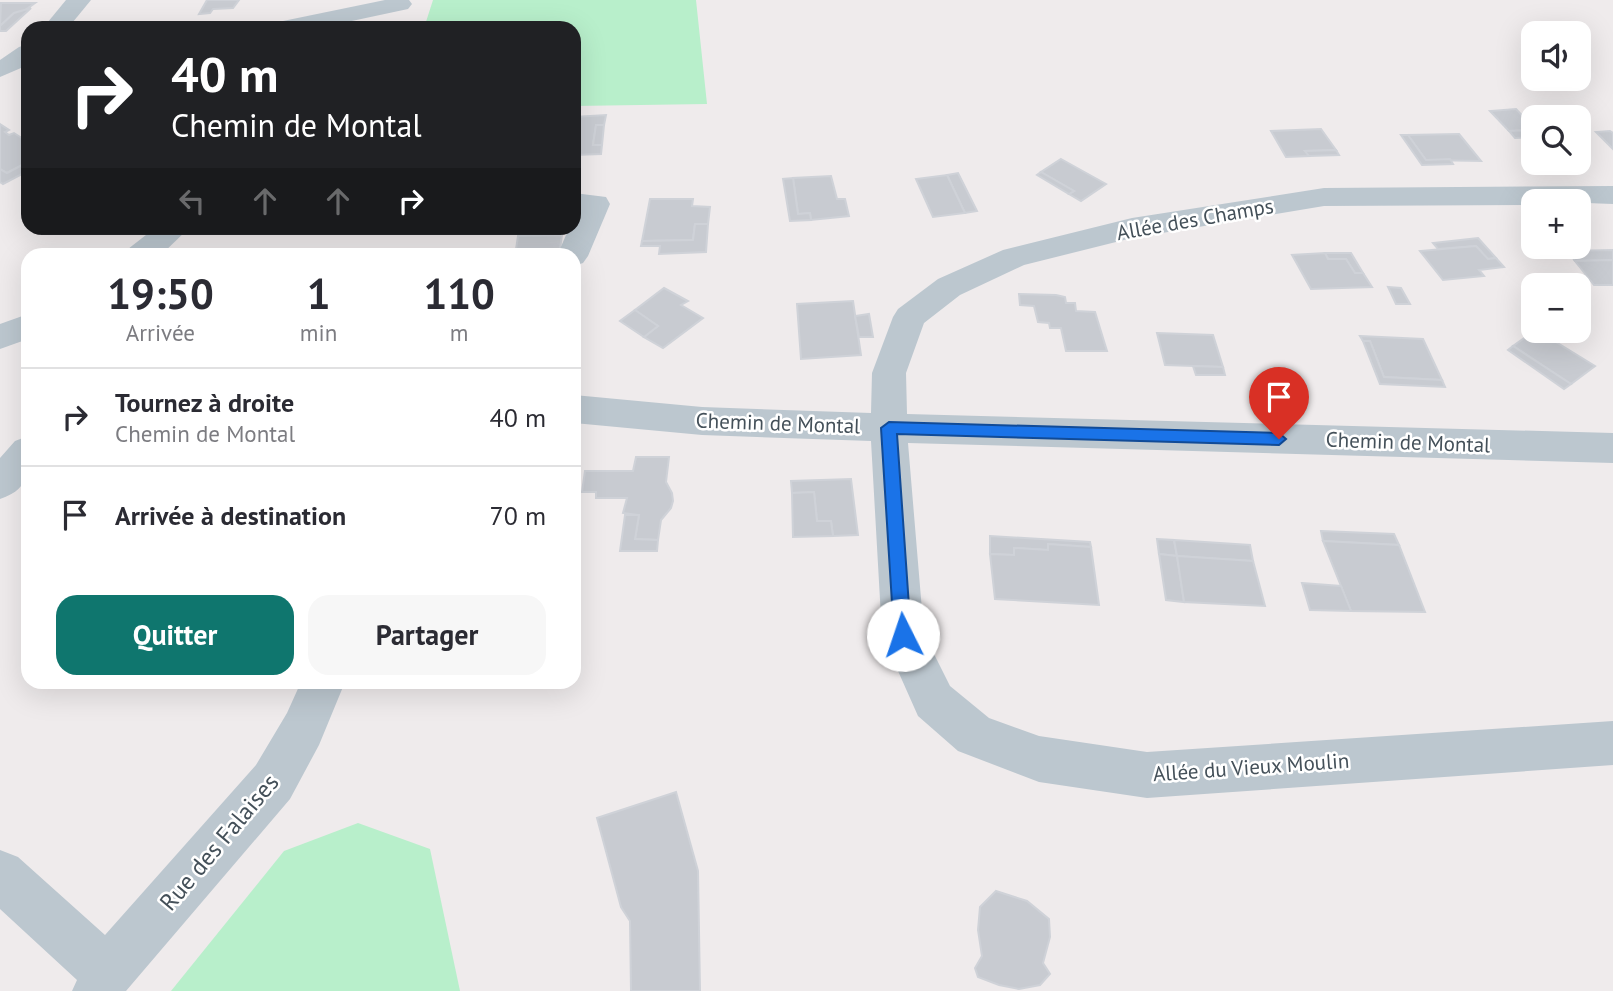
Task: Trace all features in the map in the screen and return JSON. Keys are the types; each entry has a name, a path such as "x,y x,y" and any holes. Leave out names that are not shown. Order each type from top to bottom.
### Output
{"street":[{"path":"61,21 79,0"},
{"path":"315,21 401,2"},
{"path":"392,21 401,2"},
{"path":"0,69 21,58"},
{"name":"Allée des Champs","path":"889,428 889,373 910,317 949,287 1014,257 1132,228 1324,197 1613,195"},
{"path":"581,203 594,204 581,235"},
{"path":"149,248 165,235"},
{"name":"Chemin de Montal","path":"581,410 702,421 889,428 1613,448"},
{"name":"Allée du Vieux Moulin","path":"889,428 903,635 934,701 974,735 1039,759 1147,775 1613,743"},
{"path":"0,484 21,459"},
{"name":"Rue des Falaises","path":"103,981 273,782 303,729 320,689"},
{"path":"0,875 103,981"}],"green space":[{"path":"433,0 696,0 707,104 581,106 581,21 426,21"},
{"path":"358,823 430,849 460,991 171,991 284,851"}],"building":[{"path":"207,0 239,0 233,8 213,9 210,13 199,14"},
{"path":"1,3 35,3 21,13 14,13 0,26"},
{"path":"31,8 6,31 0,31 0,26 14,13"},
{"path":"1516,109 1521,114 1521,130 1509,131 1490,111"},
{"path":"606,115 604,125 596,125 593,145 602,145 601,154 581,155 581,117"},
{"path":"0,124 9,130 5,132 9,135 14,133 21,138 21,166 7,173 0,169"},
{"path":"596,125 604,125 602,145 593,145"},
{"path":"1321,129 1336,150 1305,151 1309,156 1286,157 1271,131"},
{"path":"1521,130 1521,138 1515,138 1509,131"},
{"path":"1596,132 1613,133 1613,149"},
{"path":"1459,134 1481,161 1426,160 1408,135"},
{"path":"1401,135 1408,135 1426,160 1450,159 1453,164 1422,165"},
{"path":"1336,150 1339,155 1309,156 1305,151"},
{"path":"1061,159 1106,184 1081,201 1069,194 1074,191 1041,172"},
{"path":"21,166 21,175 3,184 0,182 0,169 7,173"},
{"path":"1041,172 1074,191 1069,194 1037,175"},
{"path":"958,173 977,211 965,213 947,175"},
{"path":"947,175 965,213 933,217 916,179"},
{"path":"831,176 837,199 845,199 849,216 811,220 810,213 798,214 793,178"},
{"path":"793,178 798,214 810,213 811,220 790,221 783,179"},
{"path":"650,199 693,199 692,206 710,207 708,224 695,224 693,240 642,241"},
{"path":"695,224 708,224 706,252 659,254 660,246 641,246 642,241 693,240"},
{"path":"562,235 560,248 516,248 518,236"},
{"path":"1478,238 1496,258 1488,259 1476,246 1438,249 1433,243"},
{"path":"1476,246 1488,259 1496,258 1504,267 1479,270 1484,276 1443,280 1420,251"},
{"path":"1591,250 1613,250 1613,260 1574,259 1591,259"},
{"path":"1325,253 1351,253 1363,273 1355,273 1346,259 1328,259"},
{"path":"1325,253 1328,259 1346,259 1355,273 1363,273 1372,287 1311,289 1292,255"},
{"path":"1613,260 1613,285 1594,285 1591,273 1584,273 1575,261"},
{"path":"1388,287 1401,288 1410,304 1396,304"},
{"path":"664,288 688,301 681,305 703,318 663,348 644,337 658,326 635,310"},
{"path":"1019,294 1065,297 1066,303 1075,303 1076,311 1095,312 1107,351 1066,351 1061,328 1050,328 1049,323 1038,322 1034,306 1020,305"},
{"path":"853,301 861,355 801,359 797,304"},
{"path":"635,310 658,326 644,337 620,321"},
{"path":"869,314 873,337 859,337 855,316"},
{"path":"1157,333 1213,335 1223,367 1165,365"},
{"path":"1360,336 1423,339 1442,380 1384,377 1370,341 1363,341"},
{"path":"1521,340 1521,343 1558,343 1595,366 1571,384 1513,346"},
{"path":"1363,341 1370,341 1384,377 1442,380 1445,387 1380,384"},
{"path":"1513,346 1571,384 1564,389 1508,350"},
{"path":"1193,366 1223,367 1225,375 1196,375"},
{"path":"636,457 669,457 666,482 673,501 661,520 658,540 635,539 639,515 623,513 627,498 596,498 596,492 582,492 585,471 633,471"},
{"path":"851,479 858,535 833,536 831,521 817,521 814,492 792,493 791,481"},
{"path":"814,492 817,521 831,521 833,536 793,537 792,493"},
{"path":"625,515 639,515 635,539 658,540 657,551 620,551"},
{"path":"1321,531 1394,534 1399,545 1323,541"},
{"path":"990,536 1090,542 1091,547 1048,544 1048,550 1014,548 1014,555 990,554"},
{"path":"1157,539 1174,540 1177,556 1159,554"},
{"path":"1174,540 1250,545 1253,561 1177,556"},
{"path":"1323,541 1399,545 1425,612 1351,611"},
{"path":"1048,544 1091,547 1099,605 995,599 990,554 1014,555 1014,548 1048,550"},
{"path":"1159,554 1177,556 1184,602 1166,600"},
{"path":"1177,556 1253,561 1265,606 1184,602"},
{"path":"1302,583 1341,586 1351,611 1310,610"},
{"path":"676,792 698,871 700,991 631,991 630,921 621,907 597,818"},
{"path":"996,891 1027,901 1049,919 1050,937 1043,963 1050,974 1040,985 1019,989 978,977 975,968 982,956 978,930 980,907"}],"route":[{"path":"903,635 889,428 1279,439"}]}
